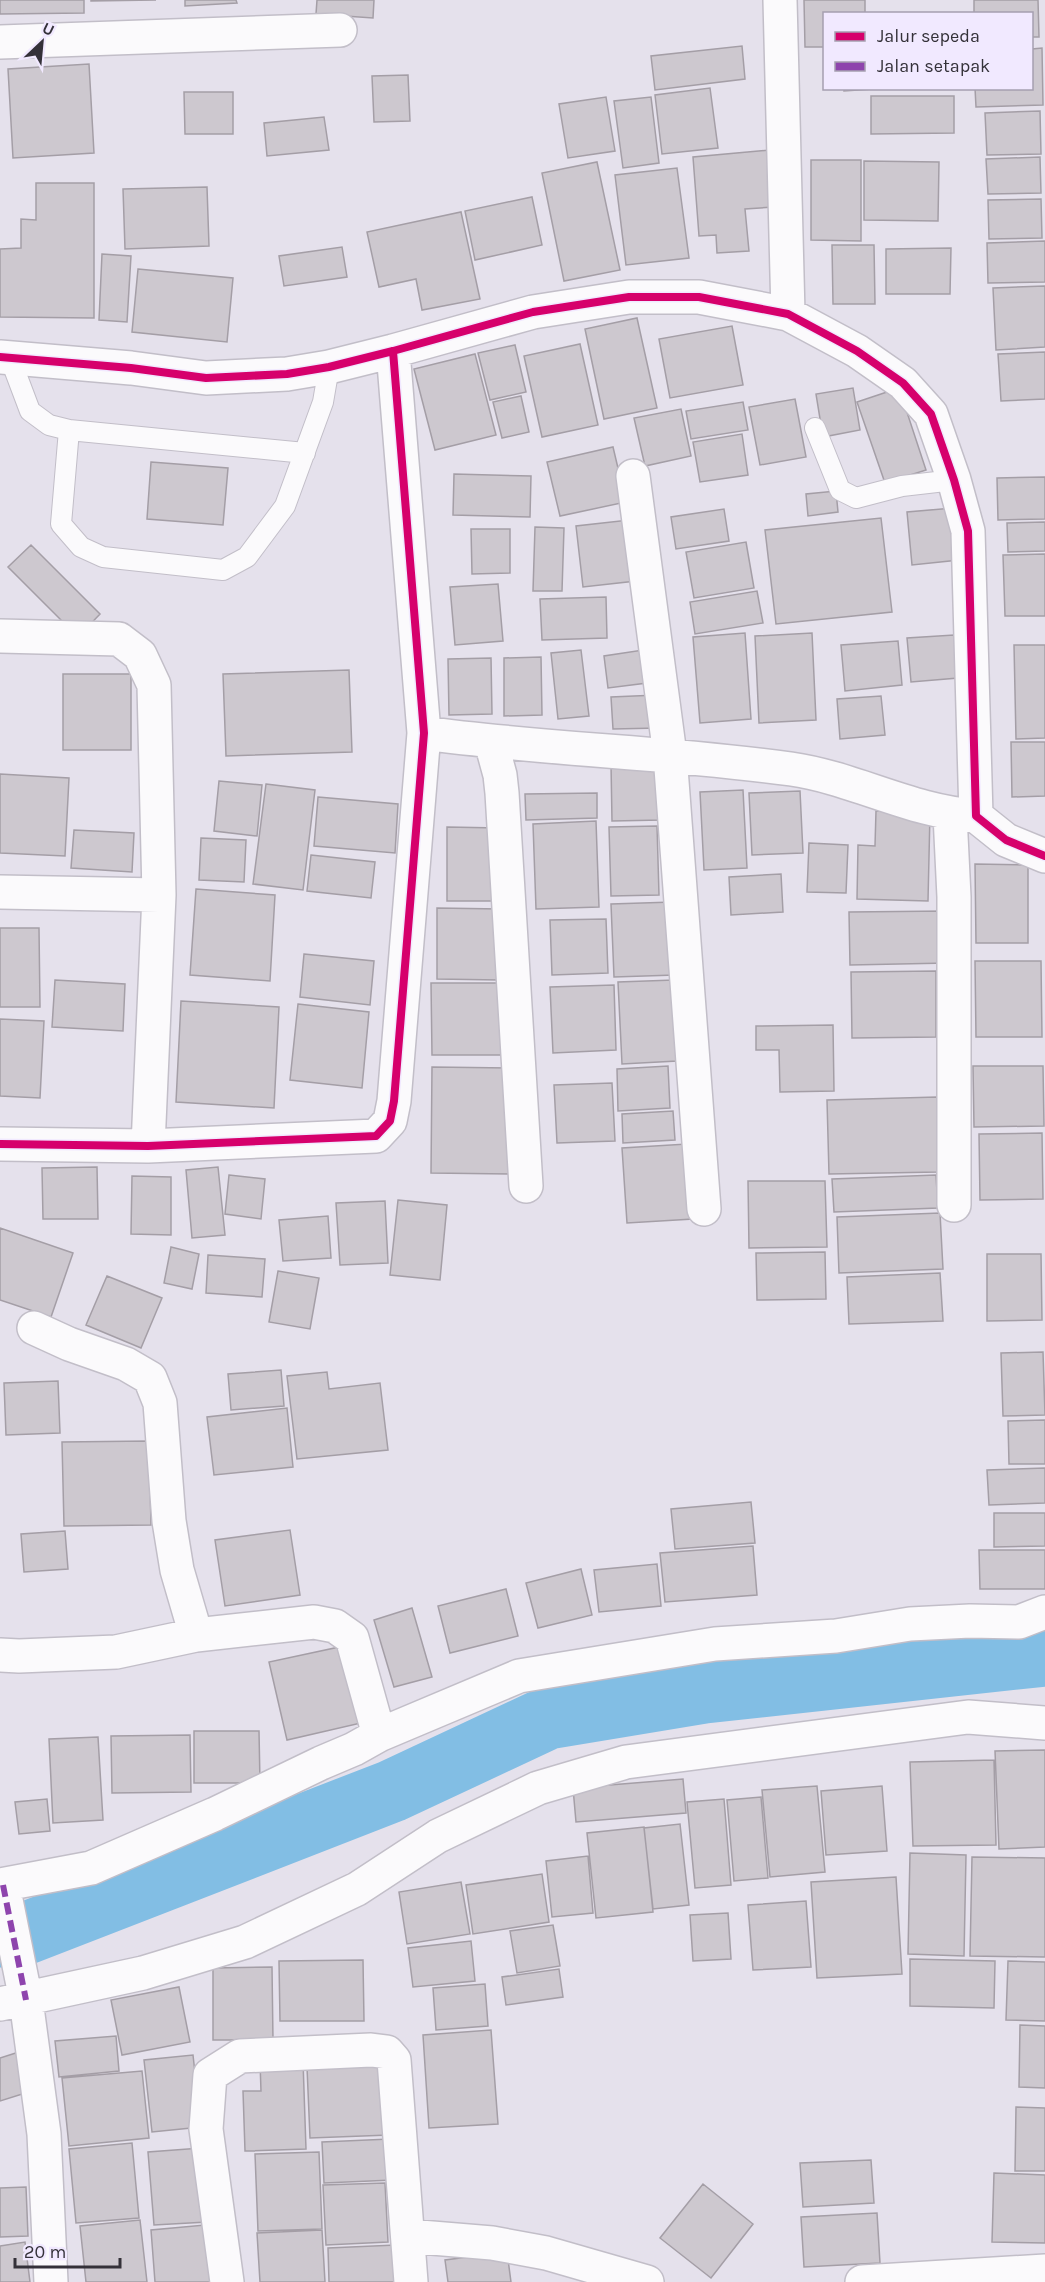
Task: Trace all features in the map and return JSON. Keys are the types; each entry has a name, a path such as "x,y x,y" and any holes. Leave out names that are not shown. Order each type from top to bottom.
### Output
{"street":[{"path":"780,0 788,314"},
{"path":"0,42 340,30"},
{"path":"5,357 131,368 206,378 287,374 329,367 393,351 533,312 629,297 699,297 788,314 857,351 903,383 931,414 954,480 968,531 963,815 954,897 954,1205"},
{"path":"0,1144 148,1146 376,1136 390,1121 424,733 393,351"},
{"path":"633,476 670,755 705,1209"},
{"path":"0,636 119,639 140,655 154,685 159,895 148,1146"},
{"path":"424,733 491,742 670,755 793,769 825,775 963,815 1006,840 1045,856"},
{"path":"491,742 500,775 502,793 526,1186"},
{"path":"0,892 159,895"},
{"path":"34,1328 69,1344 126,1364 150,1378 160,1403 169,1521 177,1570 196,1635"},
{"path":"51,2282 44,2134 16,1996 3,1889 91,1868 215,1814 379,1735 519,1676 716,1644 836,1636 910,1624 970,1621 1019,1622 1045,1612"},
{"path":"0,1655 116,1652 196,1635 314,1622 335,1626 352,1638 379,1735"},
{"path":"16,1996 143,1973 245,1942 357,1888 438,1836 538,1788 626,1762 968,1717 1045,1723"},
{"path":"227,2282 206,2129 210,2074 240,2056 371,2050 387,2052 394,2060 411,2282"},
{"path":"408,2236 492,2243 546,2253 646,2282"},
{"path":"862,2282 1045,2271"}],"lane":[{"path":"5,357 30,411 49,425 69,430 305,453"},
{"path":"69,430 61,524 81,547 103,557 223,570 247,557 285,506 323,402 329,367"},
{"path":"815,428 840,490 856,498 902,486 954,480"}],"building":[{"path":"0,0 84,0 84,13 0,14"},
{"path":"91,0 156,0 91,1"},
{"path":"185,0 236,0 237,3 185,6"},
{"path":"317,0 374,0 373,18 316,14"},
{"path":"804,0 865,0 865,12 823,12 823,47 805,47"},
{"path":"974,0 1038,0 1039,37 1033,37 1033,12 974,12"},
{"path":"742,46 745,79 655,90 651,56"},
{"path":"1042,48 1043,105 976,107 975,90 1033,90 1033,49"},
{"path":"89,64 94,153 13,158 8,69"},
{"path":"408,75 410,121 374,122 372,76"},
{"path":"710,88 718,148 662,154 655,95"},
{"path":"184,92 233,92 233,134 185,134"},
{"path":"871,96 954,96 954,133 871,134"},
{"path":"606,97 615,151 568,158 559,104"},
{"path":"651,97 659,163 623,168 614,101"},
{"path":"1040,111 1041,154 987,155 985,113"},
{"path":"324,117 329,150 267,156 264,123"},
{"path":"770,150 774,207 745,209 749,251 717,253 716,235 699,236 693,157"},
{"path":"1040,157 1041,193 988,194 986,159"},
{"path":"811,160 861,160 861,241 811,240"},
{"path":"864,161 939,162 938,221 864,220"},
{"path":"597,162 620,270 564,281 542,173"},
{"path":"677,168 689,258 626,265 615,175"},
{"path":"36,183 94,183 94,318 0,317 0,249 21,248 21,219 36,220"},
{"path":"207,187 209,246 125,249 123,189"},
{"path":"532,197 542,245 475,260 465,211"},
{"path":"1041,199 1042,238 989,239 988,200"},
{"path":"461,212 480,299 422,310 416,279 379,287 367,232"},
{"path":"1045,241 1045,282 988,283 987,243"},
{"path":"832,245 874,245 875,304 833,304"},
{"path":"342,247 347,277 284,286 279,256"},
{"path":"951,248 950,294 886,294 886,249"},
{"path":"102,254 131,256 127,322 99,320"},
{"path":"138,269 233,278 227,342 132,332"},
{"path":"1045,286 1045,347 996,350 993,288"},
{"path":"637,318 657,408 604,419 585,329"},
{"path":"732,326 743,385 670,398 659,339"},
{"path":"580,344 598,425 542,437 524,356"},
{"path":"515,345 526,392 490,400 478,353"},
{"path":"1045,352 1045,399 1001,401 998,354"},
{"path":"475,354 496,435 435,450 414,369"},
{"path":"853,388 860,430 823,437 816,394"},
{"path":"899,388 926,470 885,483 857,402"},
{"path":"521,396 529,432 502,438 493,402"},
{"path":"795,399 806,457 760,465 749,407"},
{"path":"743,402 748,430 691,439 686,411"},
{"path":"681,409 691,456 645,466 634,418"},
{"path":"742,434 748,475 700,482 693,442"},
{"path":"613,447 626,502 560,516 547,462"},
{"path":"151,462 228,468 223,525 147,519"},
{"path":"454,474 531,476 530,517 453,515"},
{"path":"1045,477 1045,519 998,520 997,478"},
{"path":"836,491 838,512 808,516 806,494"},
{"path":"953,508 959,560 912,565 907,512"},
{"path":"724,509 729,541 676,549 671,517"},
{"path":"881,518 892,612 776,624 765,530"},
{"path":"629,520 636,581 583,587 576,526"},
{"path":"1045,522 1045,551 1008,552 1007,523"},
{"path":"535,527 564,528 562,591 533,591"},
{"path":"471,529 510,529 510,573 472,574"},
{"path":"746,542 754,588 694,598 686,552"},
{"path":"31,545 100,614 78,637 8,567"},
{"path":"1045,554 1045,616 1005,616 1003,555"},
{"path":"498,584 503,641 455,645 450,587"},
{"path":"757,591 763,623 695,634 690,602"},
{"path":"606,597 607,638 542,640 540,599"},
{"path":"745,633 751,719 700,723 693,637"},
{"path":"812,633 816,720 759,723 755,636"},
{"path":"954,635 958,678 911,682 907,638"},
{"path":"898,641 902,685 845,691 841,645"},
{"path":"1014,645 1045,645 1045,738 1016,739"},
{"path":"581,650 589,716 558,719 551,653"},
{"path":"643,650 647,683 608,688 604,656"},
{"path":"541,657 542,715 504,716 504,658"},
{"path":"491,658 492,714 449,715 448,659"},
{"path":"349,670 352,752 226,756 223,674"},
{"path":"63,674 131,674 131,750 63,750"},
{"path":"657,695 659,728 613,729 611,697"},
{"path":"881,696 885,735 840,739 837,699"},
{"path":"1011,742 1045,742 1045,796 1012,797"},
{"path":"611,764 661,764 662,820 612,821"},
{"path":"0,774 69,778 65,856 0,853"},
{"path":"219,781 262,785 257,836 214,831"},
{"path":"266,784 315,790 303,890 253,884"},
{"path":"743,790 747,868 704,870 700,792"},
{"path":"800,791 803,853 752,855 749,793"},
{"path":"597,793 597,818 526,820 525,794"},
{"path":"318,797 398,804 395,853 314,846"},
{"path":"876,811 930,813 928,901 857,899 858,845 875,846"},
{"path":"596,821 599,907 536,909 533,824"},
{"path":"657,826 659,895 611,896 609,827"},
{"path":"447,827 499,828 499,901 447,901"},
{"path":"74,830 134,833 132,872 71,868"},
{"path":"201,838 246,840 244,882 199,880"},
{"path":"809,843 848,845 846,893 807,892"},
{"path":"311,855 375,862 371,898 307,891"},
{"path":"975,864 1028,865 1028,943 976,943"},
{"path":"781,874 783,912 731,915 729,877"},
{"path":"196,889 275,895 270,981 190,975"},
{"path":"673,902 675,975 614,977 611,904"},
{"path":"437,908 500,909 499,980 437,979"},
{"path":"947,911 948,963 850,965 849,912"},
{"path":"606,919 608,973 552,975 550,920"},
{"path":"0,928 39,928 40,1007 0,1007"},
{"path":"304,954 374,961 370,1005 300,997"},
{"path":"975,961 1041,961 1042,1037 976,1037"},
{"path":"936,971 936,1037 852,1038 851,972"},
{"path":"55,980 125,984 123,1031 52,1027"},
{"path":"674,980 677,1061 622,1064 618,982"},
{"path":"431,983 507,983 508,1055 432,1055"},
{"path":"614,985 616,1050 553,1053 550,987"},
{"path":"181,1001 279,1007 274,1108 176,1102"},
{"path":"298,1004 369,1012 362,1088 290,1080"},
{"path":"0,1019 44,1021 40,1098 0,1096"},
{"path":"833,1025 834,1091 780,1092 779,1050 756,1050 756,1026"},
{"path":"668,1066 670,1108 618,1111 617,1069"},
{"path":"973,1066 1043,1066 1044,1126 974,1127"},
{"path":"432,1067 511,1068 510,1174 431,1173"},
{"path":"612,1083 615,1141 557,1143 554,1085"},
{"path":"937,1097 938,1172 829,1174 827,1100"},
{"path":"673,1111 675,1140 623,1143 622,1114"},
{"path":"1042,1133 1043,1199 980,1200 979,1134"},
{"path":"687,1144 693,1219 627,1223 622,1148"},
{"path":"97,1167 98,1219 43,1219 42,1168"},
{"path":"218,1167 225,1235 192,1238 186,1170"},
{"path":"229,1175 265,1179 261,1219 225,1214"},
{"path":"936,1175 938,1208 834,1212 832,1179"},
{"path":"132,1176 171,1177 171,1235 131,1234"},
{"path":"748,1181 825,1181 827,1247 749,1248"},
{"path":"398,1200 447,1205 440,1280 390,1275"},
{"path":"385,1201 388,1263 340,1265 336,1203"},
{"path":"940,1213 943,1269 839,1273 837,1217"},
{"path":"328,1216 331,1258 283,1261 279,1220"},
{"path":"0,1228 73,1253 51,1317 0,1300"},
{"path":"171,1247 199,1254 192,1289 164,1283"},
{"path":"825,1252 826,1299 757,1300 756,1253"},
{"path":"987,1254 1041,1254 1042,1320 987,1321"},
{"path":"208,1255 265,1259 262,1297 206,1293"},
{"path":"278,1271 319,1278 310,1329 269,1322"},
{"path":"940,1273 943,1321 849,1324 847,1277"},
{"path":"107,1276 162,1298 141,1348 86,1325"},
{"path":"1043,1352 1045,1415 1003,1416 1001,1353"},
{"path":"281,1370 284,1406 231,1410 228,1374"},
{"path":"327,1372 329,1389 380,1383 388,1450 297,1459 287,1376"},
{"path":"58,1381 60,1433 6,1435 4,1383"},
{"path":"287,1408 293,1467 214,1475 207,1417"},
{"path":"1045,1420 1045,1464 1009,1464 1008,1421"},
{"path":"149,1441 151,1525 64,1526 62,1442"},
{"path":"1045,1468 1045,1503 989,1505 987,1470"},
{"path":"751,1502 755,1543 675,1549 671,1509"},
{"path":"994,1513 1045,1513 1045,1546 994,1547"},
{"path":"290,1530 300,1595 225,1606 215,1540"},
{"path":"65,1531 68,1569 24,1572 21,1534"},
{"path":"753,1546 757,1595 665,1602 660,1553"},
{"path":"979,1550 1045,1550 1045,1589 980,1589"},
{"path":"657,1564 661,1606 599,1612 594,1570"},
{"path":"581,1569 592,1615 538,1628 526,1583"},
{"path":"506,1589 518,1636 450,1653 438,1606"},
{"path":"412,1608 432,1677 394,1687 374,1620"},
{"path":"344,1646 361,1723 287,1740 269,1662"},
{"path":"194,1731 259,1731 260,1783 194,1783"},
{"path":"190,1735 191,1792 112,1793 111,1736"},
{"path":"98,1737 103,1820 53,1823 49,1739"},
{"path":"1045,1750 1045,1847 999,1849 995,1751"},
{"path":"994,1760 996,1845 913,1846 910,1762"},
{"path":"683,1779 686,1813 576,1822 573,1788"},
{"path":"817,1786 825,1872 770,1877 762,1790"},
{"path":"882,1786 887,1851 826,1855 821,1791"},
{"path":"761,1797 768,1878 734,1881 727,1800"},
{"path":"47,1799 50,1831 19,1834 15,1802"},
{"path":"724,1799 731,1885 695,1888 687,1802"},
{"path":"680,1824 689,1905 653,1909 644,1828"},
{"path":"644,1827 653,1912 596,1918 587,1833"},
{"path":"910,1853 966,1855 964,1956 908,1954"},
{"path":"588,1856 593,1913 552,1917 546,1861"},
{"path":"972,1857 1045,1858 1045,1957 970,1956"},
{"path":"542,1874 549,1922 473,1934 466,1885"},
{"path":"896,1877 902,1974 817,1978 811,1882"},
{"path":"461,1882 470,1934 407,1944 399,1892"},
{"path":"806,1901 811,1967 753,1970 748,1905"},
{"path":"728,1913 731,1959 693,1961 690,1915"},
{"path":"553,1925 560,1966 517,1973 510,1931"},
{"path":"471,1941 475,1981 413,1987 408,1948"},
{"path":"910,1959 995,1961 994,2008 910,2006"},
{"path":"363,1960 364,2021 280,2021 279,1961"},
{"path":"1008,1961 1045,1962 1045,2021 1006,2020"},
{"path":"272,1967 273,2040 213,2040 213,1968"},
{"path":"559,1969 563,1997 506,2005 502,1977"},
{"path":"485,1984 488,2026 436,2030 433,1988"},
{"path":"179,1987 190,2042 122,2055 111,2000"},
{"path":"1020,2025 1045,2026 1045,2088 1019,2087"},
{"path":"491,2030 498,2124 429,2128 423,2035"},
{"path":"116,2036 119,2071 59,2077 55,2041"},
{"path":"22,2051 35,2090 0,2101 0,2058"},
{"path":"193,2055 201,2127 152,2132 144,2060"},
{"path":"303,2061 306,2149 245,2151 243,2091 261,2091 260,2062"},
{"path":"387,2065 389,2135 310,2138 307,2067"},
{"path":"142,2071 149,2138 69,2146 62,2078"},
{"path":"1016,2107 1045,2108 1045,2171 1015,2171"},
{"path":"390,2139 393,2180 324,2183 322,2142"},
{"path":"132,2143 139,2218 76,2223 69,2149"},
{"path":"201,2148 207,2222 154,2225 148,2152"},
{"path":"319,2152 322,2229 258,2231 255,2154"},
{"path":"871,2160 874,2203 803,2207 800,2163"},
{"path":"994,2173 1045,2175 1045,2243 992,2242"},
{"path":"385,2183 388,2242 326,2245 323,2185"},
{"path":"703,2184 753,2224 711,2278 660,2238"},
{"path":"26,2187 28,2236 0,2237 0,2188"},
{"path":"877,2213 880,2263 804,2267 801,2217"},
{"path":"140,2220 147,2282 86,2282 80,2226"},
{"path":"205,2225 210,2282 155,2282 151,2230"},
{"path":"322,2230 325,2282 260,2282 257,2233"},
{"path":"25,2242 30,2282 0,2282 0,2246"},
{"path":"396,2245 398,2282 329,2282 328,2248"},
{"path":"507,2252 511,2282 448,2282 445,2260"}],"waterway":[{"path":"0,1936 19,1936 392,1791 548,1718 705,1692 1045,1655"}],"marked path":[{"path":"3,1885 26,2000"}],"cycle path":[{"path":"0,357 131,368 206,378 287,374 329,367 393,351 533,312 629,297 699,297 788,314 857,351 903,383 931,414 954,480 968,531 976,816 1006,840 1045,856"},
{"path":"0,1144 148,1146 376,1136 390,1121 394,1101 424,733 393,351"}]}
